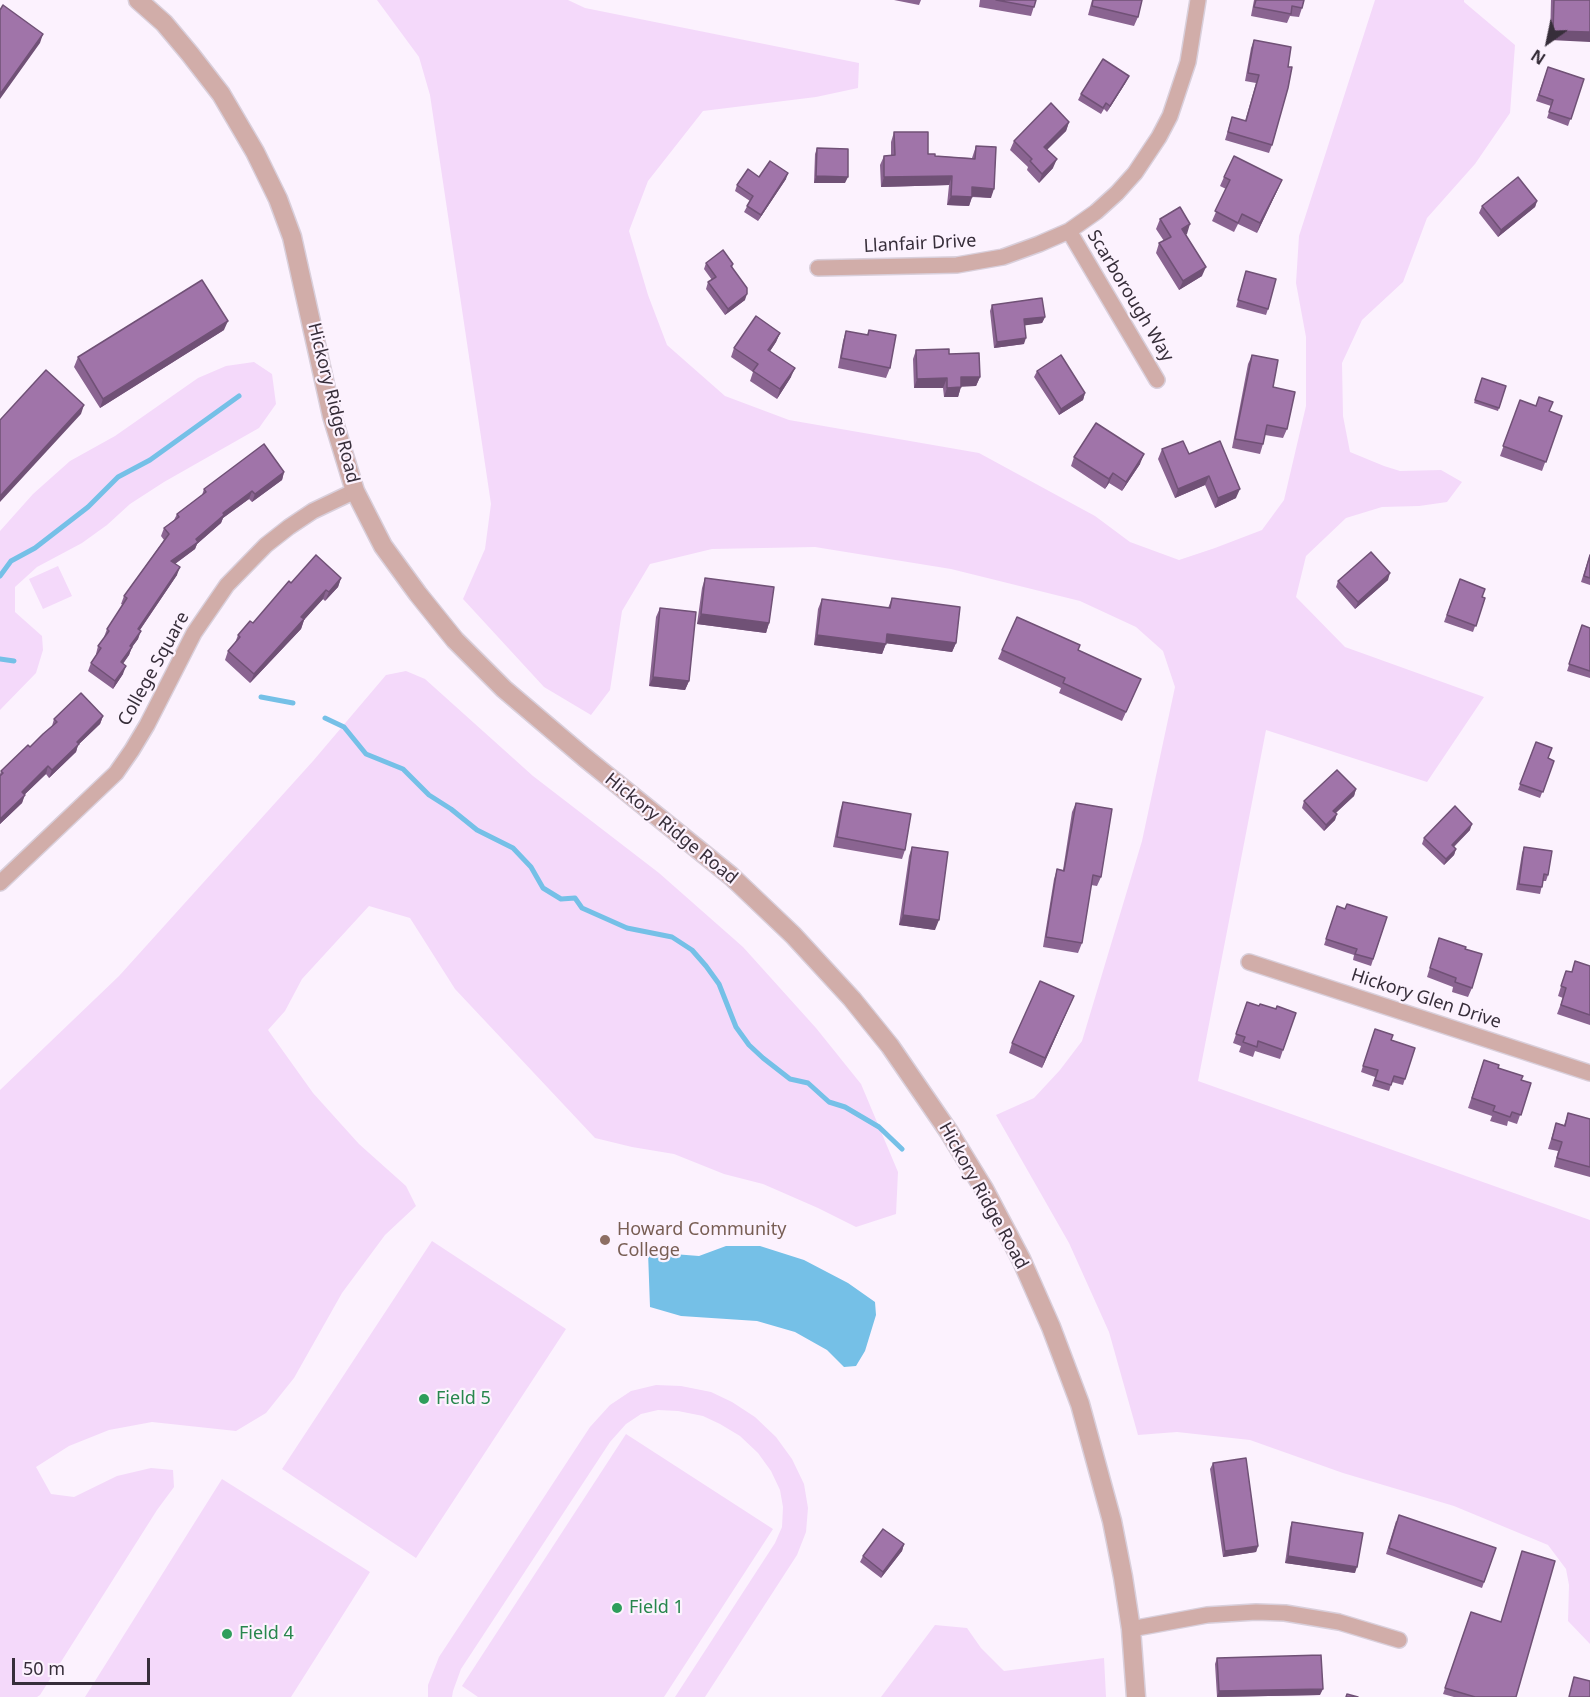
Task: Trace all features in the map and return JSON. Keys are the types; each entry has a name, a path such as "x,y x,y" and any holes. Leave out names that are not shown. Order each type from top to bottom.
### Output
{"street":[{"name":"Hickory Ridge Road","path":"138,0 170,31 221,94 255,152 278,199 292,237 332,416 355,491 383,546 455,640 504,689 731,876 793,935 852,999 890,1046 949,1132 984,1189 1021,1259 1080,1404 1112,1521 1131,1629 1136,1697"},
{"name":"Llanfair Drive","path":"818,268 957,265 1003,257 1069,231 1096,212 1135,173 1170,116 1188,62 1198,0"},
{"name":"Scarborough Way","path":"1069,231 1157,380"},
{"name":"College Square","path":"0,883 116,773 147,725 194,633 227,585 267,545 289,527 314,511 355,491"},
{"name":"Hickory Glen Drive","path":"1249,962 1590,1073"},
{"path":"1131,1629 1207,1615 1285,1613 1338,1622 1399,1640"}],"shaded area":[{"path":"377,0 568,0 585,8 859,63 858,88 816,97 703,111 648,181 629,231 648,295 667,345 725,396 789,420 979,453 1095,516 1130,542 1179,560 1262,530 1284,500 1306,406 1306,337 1296,283 1299,236 1375,0 1464,0 1515,45 1510,113 1475,164 1427,218 1403,282 1362,320 1342,363 1343,416 1350,452 1400,471 1441,470 1462,482 1447,502 1419,506 1382,507 1346,518 1306,556 1296,597 1345,647 1484,697 1427,782 1266,730 1198,1081 1590,1220 1590,1644 1568,1621 1569,1585 1566,1569 1548,1545 1454,1506 1343,1473 1250,1440 1177,1432 1138,1435 1109,1332 1069,1243 996,1115 1034,1098 1060,1070 1082,1041 1142,841 1175,687 1163,651 1136,627 1080,601 951,569 815,547 712,549 650,564 622,611 610,690 591,715 544,687 463,599 485,549 491,504 430,95 419,57"},
{"path":"254,362 272,374 276,404 259,428 130,504 107,525 82,543 37,567 15,587 15,612 42,636 43,650 36,673 0,710 0,531 33,494 70,461 115,436 198,378 226,366"},
{"path":"58,566 72,596 43,609 29,579"},
{"path":"406,671 425,679 533,776 659,873 743,947 816,1028 861,1084 898,1172 896,1214 856,1227 763,1184 724,1174 674,1154 595,1138 455,989 410,918 369,906 302,979 285,1011 268,1030 313,1093 359,1144 406,1186 416,1206 385,1235 342,1293 294,1378 266,1413 236,1431 152,1422 109,1430 69,1446 36,1467 51,1494 74,1497 117,1476 151,1468 173,1470 174,1487 157,1510 40,1695 37,1697 0,1697 0,1090 119,976 313,761 386,675"},
{"name":"Field 5","path":"432,1241 566,1329 416,1558 282,1469"},
{"path":"656,1385 681,1386 711,1392 755,1417 776,1437 792,1459 804,1484 808,1508 806,1532 797,1555 705,1697 675,1697 775,1543 782,1527 783,1507 780,1490 771,1471 758,1453 740,1436 703,1416 658,1410 641,1414 626,1424 610,1442 461,1669 452,1697 428,1697 428,1685 439,1657 590,1427 610,1405 631,1391"},
{"name":"Field 1","path":"626,1434 773,1529 664,1697 478,1697 462,1686"},
{"name":"Field 4","path":"222,1479 370,1572 291,1697 85,1697"},
{"path":"935,1625 967,1628 981,1648 1004,1671 1104,1658 1106,1697 881,1697"}],"water":[{"path":"726,1246 760,1246 804,1260 848,1283 875,1302 876,1315 865,1351 856,1366 844,1367 827,1350 795,1332 757,1321 681,1316 650,1307 648,1252 699,1256"}],"building":[{"path":"996,0 1036,0 1034,7"},
{"path":"1093,0 1142,0 1138,17 1092,6"},
{"path":"1256,0 1304,0 1302,8 1292,6 1291,14 1254,7"},
{"path":"1554,0 1590,0 1590,32 1553,31"},
{"path":"3,5 43,34 0,94 0,10"},
{"path":"1254,40 1291,47 1288,67 1292,67 1288,88 1272,145 1228,132 1232,117 1246,121 1259,75 1248,73"},
{"path":"1103,59 1129,76 1110,106 1106,103 1103,108 1081,94"},
{"path":"1548,67 1584,79 1571,119 1549,112 1553,100 1539,95"},
{"path":"1051,103 1069,122 1044,147 1057,159 1042,174 1030,161 1032,159 1014,141"},
{"path":"894,132 928,132 928,154 935,154 935,156 975,159 976,146 996,147 994,189 972,187 972,197 951,196 952,176 884,177 884,156 895,155"},
{"path":"817,148 848,149 848,177 816,176"},
{"path":"1234,156 1282,180 1260,223 1242,214 1238,223 1215,211 1230,180 1224,177"},
{"path":"770,161 788,173 761,215 747,206 753,196 737,185 748,169 759,177"},
{"path":"1518,177 1537,201 1501,230 1482,206"},
{"path":"1180,207 1190,224 1182,229 1206,267 1183,281 1159,243 1171,237 1160,219"},
{"path":"723,250 747,288 747,294 728,309 708,282 716,277 706,263"},
{"path":"1246,271 1276,279 1268,309 1238,300"},
{"path":"202,280 228,321 103,399 78,357"},
{"path":"1042,298 1045,317 1024,319 1026,338 997,342 992,305"},
{"path":"756,316 780,333 768,350 795,368 780,389 753,371 758,364 734,348"},
{"path":"869,330 896,335 890,368 841,358 846,331 868,335"},
{"path":"949,349 949,354 979,353 980,377 961,377 961,387 947,388 947,378 917,379 916,350"},
{"path":"1061,355 1085,393 1061,409 1037,371"},
{"path":"1252,355 1278,360 1273,387 1295,392 1287,429 1267,425 1263,444 1235,439"},
{"path":"46,370 84,405 0,496 0,420"},
{"path":"1482,378 1506,386 1499,408 1475,400"},
{"path":"1539,397 1553,402 1549,411 1562,416 1546,462 1503,446 1520,400 1536,406"},
{"path":"1096,423 1144,454 1126,482 1113,473 1109,479 1074,457"},
{"path":"1183,441 1189,454 1220,441 1240,489 1218,498 1209,476 1178,489 1162,449"},
{"path":"264,444 284,472 255,494 252,491 223,513 224,515 196,539 198,542 171,561 180,567 138,629 141,631 121,662 126,666 115,681 91,663 101,648 98,646 109,631 107,629 127,598 124,596 169,534 164,528 179,517 177,514 206,492 204,489"},
{"path":"1371,552 1390,573 1358,602 1338,581"},
{"path":"316,555 341,578 329,592 326,590 301,617 304,619 254,674 228,651 250,621 253,623 289,581 291,583"},
{"path":"1590,555 1590,578 1584,576"},
{"path":"705,578 774,587 769,623 701,614"},
{"path":"1460,579 1485,589 1482,597 1485,598 1476,626 1447,615"},
{"path":"892,598 960,607 956,643 887,634 886,644 817,635 822,599 890,608"},
{"path":"660,608 696,612 689,681 653,677"},
{"path":"1017,617 1080,645 1078,650 1141,679 1126,712 1063,683 1065,678 1002,650"},
{"path":"1582,625 1590,628 1590,671 1569,664"},
{"path":"81,693 103,716 52,770 48,766 22,792 25,795 0,819 0,776 3,773 1,771 57,722 54,719"},
{"path":"1536,742 1552,748 1548,758 1554,761 1543,792 1520,784"},
{"path":"1337,770 1356,789 1333,811 1337,814 1326,825 1304,801"},
{"path":"843,802 911,814 905,850 837,837"},
{"path":"1076,803 1112,809 1101,877 1093,875 1082,943 1046,937 1057,869 1064,871"},
{"path":"1455,806 1472,824 1452,845 1456,849 1446,859 1424,838"},
{"path":"912,847 948,852 939,920 903,915"},
{"path":"1524,847 1552,851 1548,875 1544,874 1542,887 1519,884"},
{"path":"1347,904 1387,917 1373,959 1355,954 1357,949 1326,939 1337,906 1345,909"},
{"path":"1439,938 1482,954 1472,988 1455,982 1456,978 1430,968"},
{"path":"1575,961 1590,966 1590,1015 1561,1005 1566,988 1561,986 1566,971 1572,972"},
{"path":"1040,981 1074,996 1045,1058 1012,1043"},
{"path":"1247,1002 1276,1009 1277,1006 1296,1013 1283,1050 1258,1041 1257,1047 1243,1042 1245,1037 1236,1034"},
{"path":"1375,1029 1393,1035 1391,1040 1415,1048 1405,1079 1394,1076 1391,1085 1375,1080 1378,1070 1363,1066"},
{"path":"1484,1060 1499,1065 1498,1068 1523,1076 1521,1080 1531,1083 1521,1115 1512,1112 1510,1117 1493,1111 1495,1106 1472,1098"},
{"path":"1568,1113 1590,1119 1590,1167 1557,1158 1562,1142 1552,1139 1556,1123 1565,1126"},
{"path":"1246,1458 1258,1546 1225,1551 1213,1463"},
{"path":"1399,1515 1496,1548 1484,1582 1389,1548"},
{"path":"1292,1522 1363,1533 1357,1567 1288,1556"},
{"path":"883,1529 904,1544 883,1572 863,1556"},
{"path":"1522,1551 1555,1561 1516,1697 1475,1697 1445,1688 1471,1612 1501,1622"},
{"path":"1321,1655 1323,1689 1219,1691 1217,1658"},
{"path":"1574,1677 1590,1681 1590,1697 1569,1697"}],"waterway":[{"path":"0,576 11,561 35,548 88,507 118,477 150,460 239,396"},
{"path":"0,659 14,661"},
{"path":"261,697 293,703"},
{"path":"325,718 344,727 366,754 403,769 429,795 477,830 513,848 531,867 543,888 561,899 575,898 582,908 627,928 672,937 692,950 719,984 736,1027 749,1045 790,1079 808,1083 829,1102 845,1107 879,1127 902,1149"}],"place":[{"name":"Howard Community College","path":"605,1240"},
{"name":"Field 5","path":"424,1399"},
{"name":"Field 1","path":"617,1608"},
{"name":"Field 4","path":"227,1634"}]}
